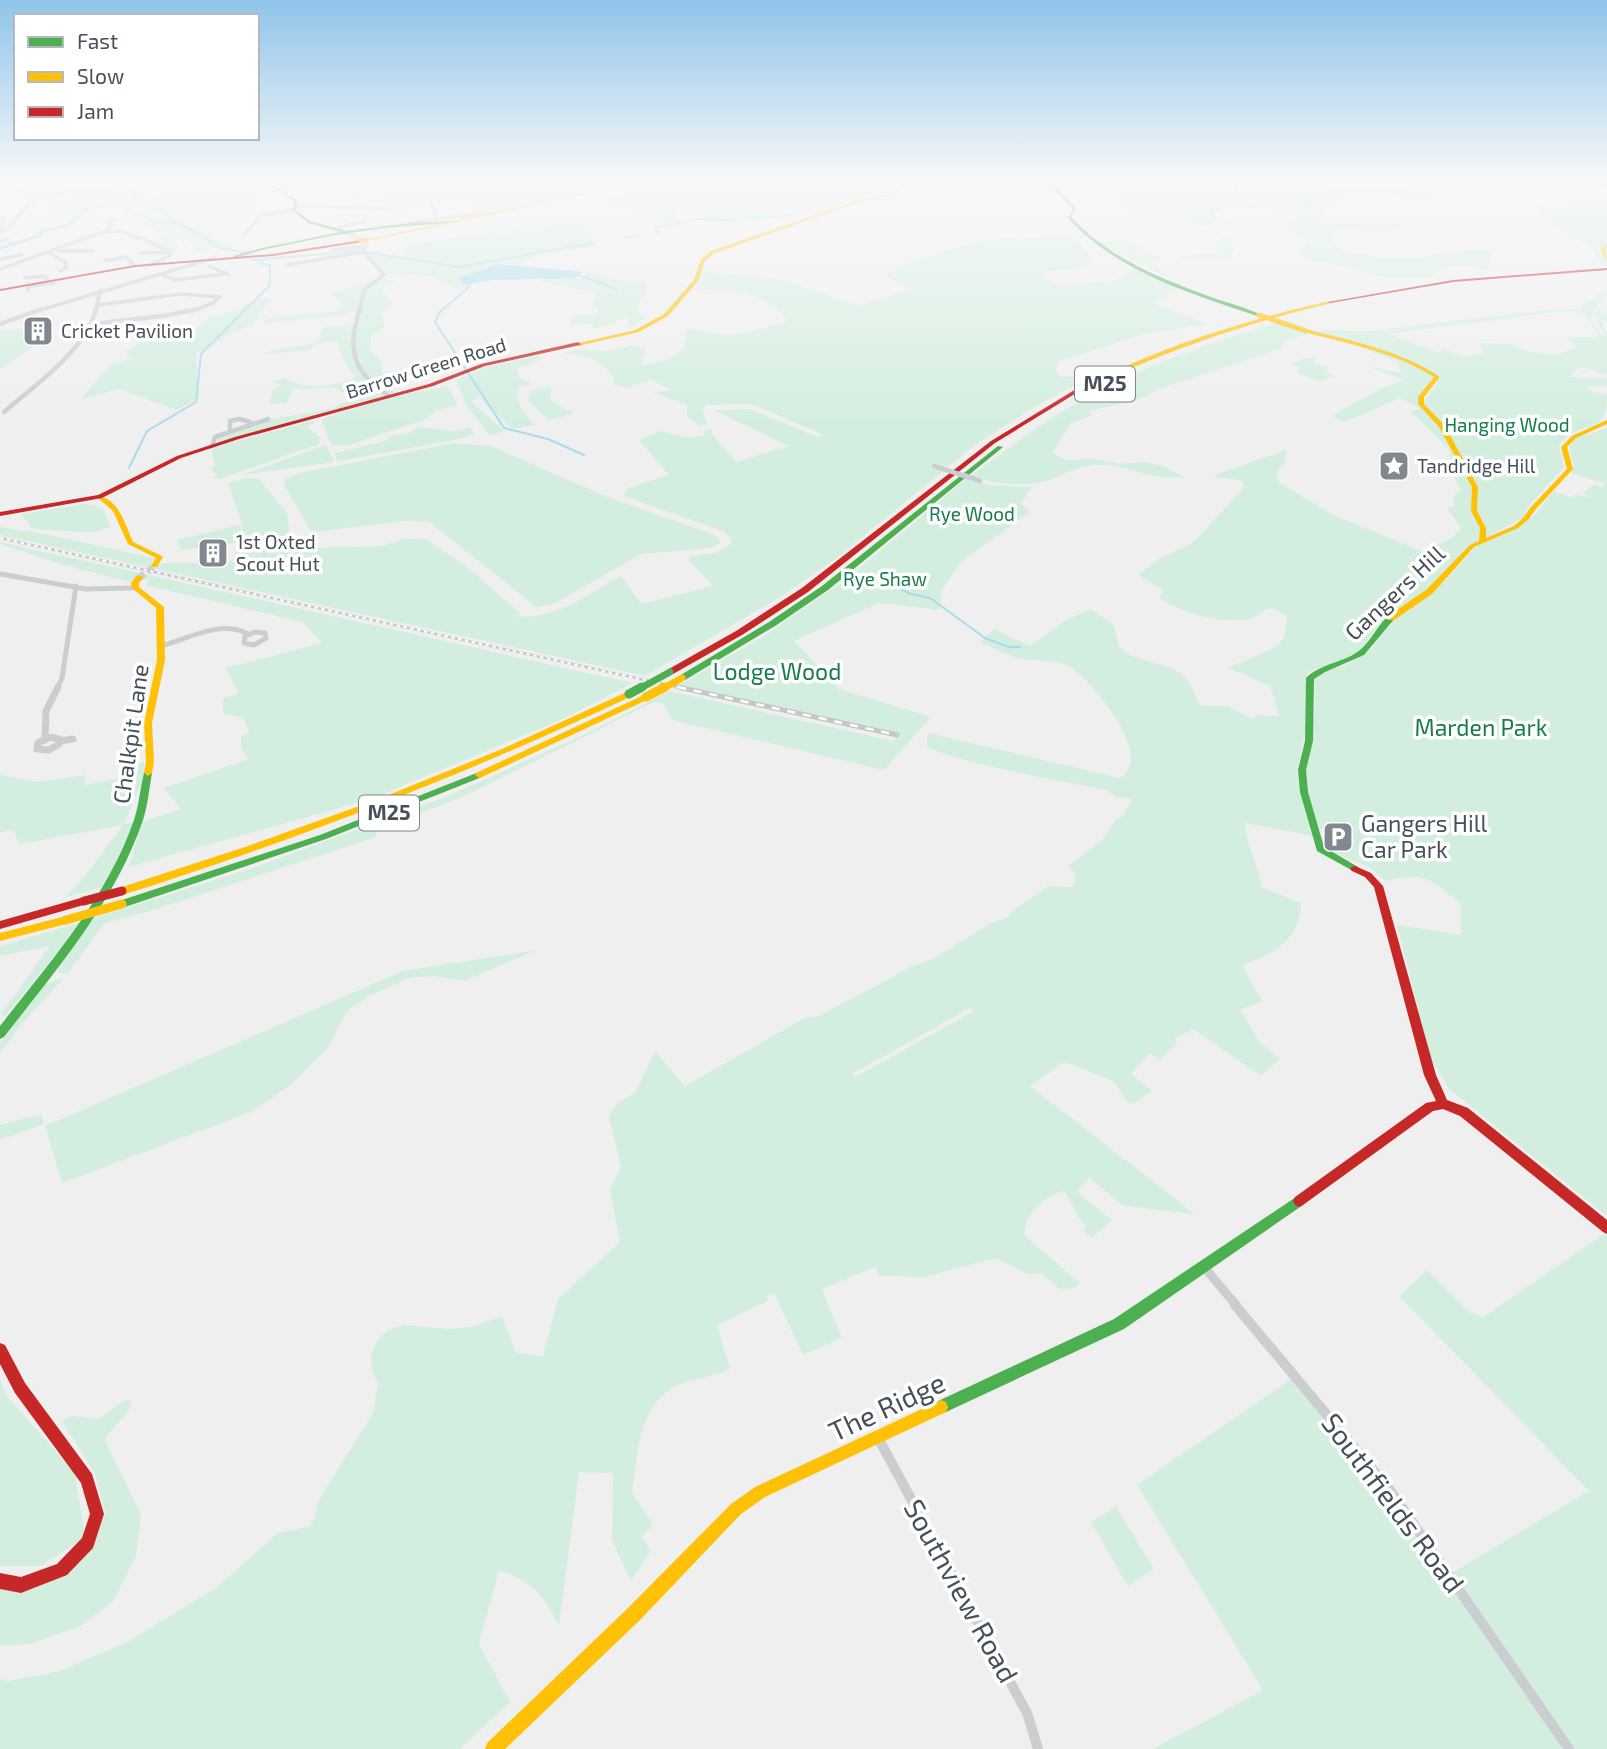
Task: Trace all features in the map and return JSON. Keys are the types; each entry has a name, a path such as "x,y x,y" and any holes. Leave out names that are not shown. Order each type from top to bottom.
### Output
{"main road":[{"path":"0,288 51,277 135,266 214,262"},
{"name":"Barrow Green Road","path":"0,514 100,496 179,457 212,446 440,382 487,364 637,331 666,315 696,280 703,262"},
{"path":"1130,262 1195,293 1306,331 1392,356 1426,369 1437,377 1421,397 1421,404 1442,426 1475,487 1474,511 1483,528 1482,541"},
{"name":"M25","path":"0,925 122,891 260,847 406,794 542,737 629,694 757,622 814,584 961,465 1013,428 1074,392 1142,360 1239,326 1360,296 1471,279 1607,270"},
{"name":"M25","path":"0,937 122,904 241,866 388,813 506,764 646,698 772,624 834,582 1022,431 1090,391 1142,367 1249,328 1360,301 1473,283 1607,270"},
{"name":"Gangers Hill","path":"1443,1104 1430,1075 1378,886 1368,875 1320,849 1304,792 1302,770 1308,741 1310,678 1313,673 1341,664 1364,651 1383,624 1429,592 1472,546 1516,527 1527,518 1532,509 1570,469 1564,447 1572,437 1607,422"},
{"path":"100,496 116,510 130,543 160,557 155,566"},
{"name":"Chalkpit Lane","path":"0,1034 86,922 114,876 144,800 149,774 148,719 161,646 160,607 137,583"},
{"path":"1443,1104 1464,1112 1607,1228"},
{"name":"The Ridge","path":"493,1749 619,1630 736,1509 770,1487 1119,1324 1430,1107 1443,1104"},
{"path":"0,1350 20,1388 87,1479 97,1514 88,1543 62,1570 21,1585 0,1581"}],"street":[{"path":"0,269 23,262"},
{"path":"25,278 51,277 66,268 64,262"},
{"path":"131,262 135,266"},
{"path":"152,264 157,262"},
{"path":"287,265 305,262"},
{"path":"375,262 384,275 364,290 363,304 351,342 354,358 365,378 389,396"},
{"path":"0,324 100,290 207,263 223,274"},
{"path":"296,264 297,272"},
{"path":"162,275 176,280 229,275"},
{"path":"28,290 29,286 55,283 51,277"},
{"path":"4,412 64,359 93,324 100,290"},
{"path":"93,324 198,311 215,305 220,297 216,294 197,293 98,305"},
{"path":"230,431 230,421 239,419 252,422"},
{"path":"212,446 212,439 252,422 268,419"},
{"path":"934,466 980,481"},
{"path":"0,574 119,590 137,583"},
{"path":"45,738 46,711 62,678 76,586"},
{"path":"161,646 226,628 239,628 248,634"},
{"path":"60,741 54,737 45,738 36,745 37,749 49,750 60,741 73,739"},
{"name":"Southfields Road","path":"1204,1267 1390,1490 1569,1749"},
{"name":"Southview Road","path":"877,1436 1027,1713 1038,1749"}],"green space":[{"path":"374,262 525,262 499,264 459,278 465,287 461,291 432,277 385,273"},
{"path":"912,262 1095,263 1040,274 1058,285 1108,282 1127,275 1122,271 1138,267 1180,287 1153,304 1207,324 1143,334 1060,361 1055,369 1060,377 1093,375 1026,412 975,445 838,557 782,596 645,676 0,535 0,527 39,533 154,558 156,560 151,565 158,566 162,563 223,563 232,560 241,542 181,550 177,540 240,525 242,535 242,524 228,483 246,478 259,479 287,513 291,545 300,548 382,546 403,539 424,538 466,566 521,614 515,616 544,614 571,605 621,576 641,604 713,586 688,559 690,556 716,553 731,544 731,538 723,531 623,496 628,488 669,475 639,440 661,431 688,438 705,435 703,431 712,429 712,434 736,462 789,446 713,410 750,409 817,437 811,440 824,435 757,406 745,404 706,405 702,410 707,424 700,426 687,416 687,405 653,392 672,390 651,380 626,388 614,385 614,377 598,362 564,353 576,350 611,351 633,345 646,349 641,366 672,358 684,349 687,329 738,334 788,321 768,302 757,297 735,292 695,289 703,271 787,281 858,306 909,290 884,275"},
{"path":"1135,262 1156,262 1151,263 1160,268 1157,270 1167,274 1168,278"},
{"path":"1317,262 1490,262 1487,270 1458,265 1445,268 1432,277 1380,277 1346,266"},
{"path":"589,272 626,281 643,280 648,286 638,305 638,312 645,316 634,326 627,327 628,317 595,329 590,324 573,324 569,320 579,314 596,315 599,308 591,305 596,298 595,293 537,281 554,276 581,279"},
{"path":"377,278 397,280 381,288 392,305 381,312 384,328 371,337 371,350 381,362 383,377 394,393 219,442 215,438 266,420 330,409 353,398 335,388 293,389 286,403 269,404 272,391 280,385 273,381 285,378 292,382 319,386 355,378 342,357 337,341 312,345 312,350 252,355 318,342 323,327 347,326 361,317 362,309 330,317 264,323 267,318 340,311 341,301 330,294"},
{"name":"Hanging Wood","path":"1607,294 1594,311 1592,321 1605,337 1594,314 1607,299 1599,310 1607,315 1607,321 1602,322 1607,335 1607,374 1581,368 1568,377 1607,379 1607,386 1586,387 1593,392 1607,395 1606,409 1597,424 1574,432 1559,446 1564,467 1527,508 1524,517 1488,537 1485,537 1475,511 1478,500 1476,487 1453,442 1423,402 1437,383 1439,375 1391,354 1316,333 1320,330 1369,331 1556,309 1583,309 1579,305 1598,298 1595,295","holes":["1565,311 1584,313 1599,335 1566,337 1577,347 1558,354 1526,351 1512,344 1479,343 1484,354 1462,356 1443,348 1439,349 1443,351 1440,353 1387,334"]},
{"path":"271,298 252,325 196,354 199,398 176,410 119,389 81,399 109,366 132,358 125,352 150,336 197,329 209,317 238,310 255,299"},
{"path":"1277,323 1309,334 1283,342 1287,344 1280,346 1283,348 1162,388 1135,401 1088,411 1092,415 1071,423 1052,453 1067,460 1091,459 1121,464 1146,462 1165,467 1184,477 1161,477 1114,466 1095,465 1046,481 1027,484 998,483 970,476 1051,418 1114,383 1194,350"},
{"path":"52,327 40,343 0,369 0,330"},
{"path":"1326,338 1383,351 1413,363 1435,376 1417,401 1441,427 1473,486 1472,510 1482,527 1479,541 1469,546 1426,591 1380,623 1360,651 1336,663 1310,671 1306,676 1305,731 1297,773 1312,827 1307,828 1314,836 1245,823 1263,888 1301,903 1296,927 1283,944 1265,956 1242,965 1262,1001 1240,1010 1260,1043 1280,1059 1261,1076 1193,1029 1174,1039 1178,1043 1159,1060 1150,1053 1131,1074 1152,1091 1133,1104 1127,1101 1113,1081 1064,1062 1030,1086 1195,1214 1124,1206 1089,1178 1077,1192 1112,1220 1092,1238 1083,1231 1087,1226 1080,1220 1064,1190 1037,1207 1031,1213 1025,1228 1025,1236 1080,1283 1074,1288 1060,1289 1041,1274 1028,1274 995,1258 925,1277 879,1276 875,1267 822,1289 842,1338 803,1355 774,1293 766,1296 768,1301 717,1325 730,1369 673,1388 652,1408 641,1434 632,1492 653,1525 641,1537 651,1551 631,1581 612,1540 613,1473 579,1472 559,1626 536,1590 499,1570 479,1644 510,1702 460,1749 0,1749 0,1679 8,1681 60,1671 129,1641 216,1588 278,1533 311,1526 320,1498 373,1413 378,1383 372,1371 371,1355 377,1341 388,1330 403,1325 448,1329 472,1327 502,1316 516,1353 543,1356 558,1299 620,1242 610,1189 621,1167 609,1116 617,1103 635,1093 655,1051 685,1086 803,1019 819,1016 911,967 933,959 991,923 1007,918 1012,911 1048,886 1072,887 1077,876 1068,866 1102,840 1117,818 1123,816 1132,799 1116,797 1107,790 957,758 927,746 928,733 1120,778 1129,768 1130,754 1126,737 1093,688 1067,665 1014,657 979,642 994,629 1030,646 1066,620 1090,609 1114,625 1119,646 1125,652 1171,668 1184,676 1201,706 1227,706 1253,719 1256,715 1279,716 1270,686 1227,667 1257,656 1280,643 1285,634 1287,616 1267,609 1249,620 1204,617 1161,599 1159,597 1164,591 1138,575 1162,557 1196,540 1244,487 1243,481 1212,476 1286,450 1285,463 1275,474 1280,483 1335,516 1436,557 1435,545 1452,538 1461,528 1447,508 1455,506 1454,495 1461,490 1451,470 1449,449 1409,410 1419,410 1417,406 1399,398 1345,422 1334,418 1335,414 1382,388 1404,380 1367,366 1404,374 1398,363 1356,345","holes":["970,1008 974,1011 855,1077 852,1074"]},
{"path":"539,356 543,359 517,369 519,378 532,384 520,387 517,394 521,409 535,425 512,429 478,396 472,402 504,431 489,435 466,404 456,380 490,366"},
{"path":"1318,357 1312,362 1328,368 1325,372 1335,376 1319,382 1298,373 1301,367 1290,364 1305,358"},
{"path":"447,386 458,405 435,411 426,419 349,445 334,446 328,439 322,419 386,398"},
{"path":"552,387 550,399 566,410 573,411 572,414 549,420 528,401 531,390"},
{"path":"312,421 315,423 306,426 320,437 319,444 220,479 211,478 218,475 210,469 215,465 211,448"},
{"path":"419,427 454,431 471,427 474,434 465,438 340,461 336,458 335,453 386,441 389,436 408,434"},
{"name":"Marden Park","path":"1607,428 1607,1216 1449,1089 1431,1059 1397,925 1461,935 1461,904 1426,879 1410,877 1385,881 1369,867 1330,851 1351,848 1355,840 1341,831 1315,828 1304,771 1315,711 1314,677 1319,672 1346,665 1363,655 1373,647 1386,624 1446,580 1475,547 1519,527 1535,515 1553,491 1573,498 1575,495 1592,497 1583,493 1594,485 1603,487 1606,484 1571,473 1574,465 1569,447 1576,438"},
{"path":"455,443 491,446 605,496 709,533 718,537 720,543 710,548 641,554 552,605 537,607 429,522 405,521 315,532 310,530 284,485 285,480 299,473"},
{"path":"326,445 334,462 242,475"},
{"path":"967,478 987,485 1032,487 1021,503 1030,512 962,561 942,589 940,610 879,603 794,641 839,689 931,717 884,770 672,720 663,703 654,702 471,793 376,832 376,837 157,909 105,923 68,973 59,973 58,966 91,919 256,867 450,795 592,731 669,691 894,741 898,734 679,685 764,636 848,578"},
{"path":"86,504 103,508 110,527 91,533 38,529 32,528 21,514"},
{"path":"0,542 633,683 563,719 371,799 129,867 142,822 181,809 164,788 249,759 241,749 241,737 249,732 243,718 223,713 223,698 239,694 226,668 322,643 302,622 145,585 149,580 135,577 131,582 64,565"},
{"path":"144,761 145,773 124,824 134,822 105,886 66,897 123,825 20,844 13,830 0,832 0,775 35,782 86,775 85,785 126,777 126,770"},
{"path":"82,922 5,1016 0,1015 50,946 0,956 0,946"},
{"path":"537,950 464,981 434,976 410,978 371,995 347,1011 328,1048 289,1086 251,1112 62,1183 45,1126 403,971"},
{"path":"64,978 21,1025 0,1053 0,1043 44,985"},
{"path":"41,1114 44,1124 0,1140 0,1125"},
{"path":"1607,1232 1607,1749 1153,1749 1263,1690 1137,1485 1291,1379 1371,1473 1445,1577 1589,1491 1399,1296 1427,1270 1469,1312 1483,1317"},
{"path":"0,1379 7,1396 75,1474 85,1537 41,1566 0,1566"},
{"path":"129,1400 131,1403 127,1413 105,1440 141,1515 136,1556 114,1600 81,1626 29,1644 0,1646 0,1589 36,1587 67,1572 91,1545 105,1512 95,1474 62,1421 71,1416 99,1419 123,1401"},
{"path":"1116,1507 1154,1569 1128,1586 1091,1522"}],"water":[{"path":"499,264 583,272 575,278 493,280 464,285 459,278"}],"waterway":[{"path":"129,468 147,431 196,402 201,354 270,285 270,265 259,263 261,262"},
{"path":"426,262 459,267 489,262"},
{"path":"579,275 616,289"},
{"path":"470,286 440,312 435,322 504,428 548,439 584,455"},
{"path":"867,573 911,594 930,598 985,638 1009,647 1020,647"}],"tunnel":[{"path":"139,578 155,566"}],"railway":[{"path":"0,538 686,689"},
{"path":"678,687 897,735"}],"traffic: fast":[{"path":"1126,262 1156,277 1259,315"},
{"path":"682,678 772,624 825,588 1000,447"},
{"path":"1355,869 1320,849 1304,792 1302,770 1309,741 1310,678 1361,653 1391,618"},
{"path":"629,694 670,672"},
{"path":"0,1034 78,933 112,879 138,821 148,773"},
{"path":"122,904 323,837 479,775"},
{"path":"941,1407 1119,1324 1299,1201"}],"traffic: slow":[{"path":"578,344 637,331 666,315 696,280 702,262"},
{"path":"1081,388 1141,361 1203,338 1330,302"},
{"path":"1259,315 1306,331"},
{"path":"1306,331 1390,354 1437,377 1421,397 1421,404 1442,426 1475,487 1474,511 1483,528 1482,541"},
{"path":"1391,618 1429,592 1472,546 1516,527 1527,518 1532,509 1570,469 1564,447 1574,437 1607,422"},
{"path":"100,497 116,510 130,543 160,557 155,566"},
{"path":"139,578 135,583 136,588 160,607 161,660 148,723 148,773"},
{"path":"646,697 682,678"},
{"path":"122,891 252,849 379,802 505,751 629,694"},
{"path":"479,775 646,697"},
{"path":"66,920 122,904"},
{"path":"0,937 66,920"},
{"path":"493,1749 634,1614 736,1509 760,1492 941,1407"}],"traffic: jam":[{"path":"0,290 135,266 190,262"},
{"path":"1330,302 1453,281 1607,269"},
{"path":"0,514 100,497 179,457 237,438 431,385 483,365 578,344"},
{"path":"670,672 739,633 805,590 993,442 1081,388"},
{"path":"1299,1201 1430,1107 1443,1104 1430,1075 1378,886 1368,875 1355,869"},
{"path":"84,901 122,891"},
{"path":"0,925 84,901"},
{"path":"1443,1104 1464,1112 1607,1228"},
{"path":"0,1350 20,1388 87,1479 97,1514 88,1543 62,1570 21,1585 0,1581"}],"place":[{"name":"Cricket Pavilion","path":"38,331"},
{"name":"Tandridge Hill","path":"1394,466"},
{"name":"1st Oxted Scout Hut","path":"213,553"},
{"name":"Gangers Hill Car Park","path":"1338,837"}],"park label":[{"name":"Rye Wood","path":"972,514"},
{"name":"Rye Shaw","path":"885,579"},
{"name":"Lodge Wood","path":"777,672"}]}
